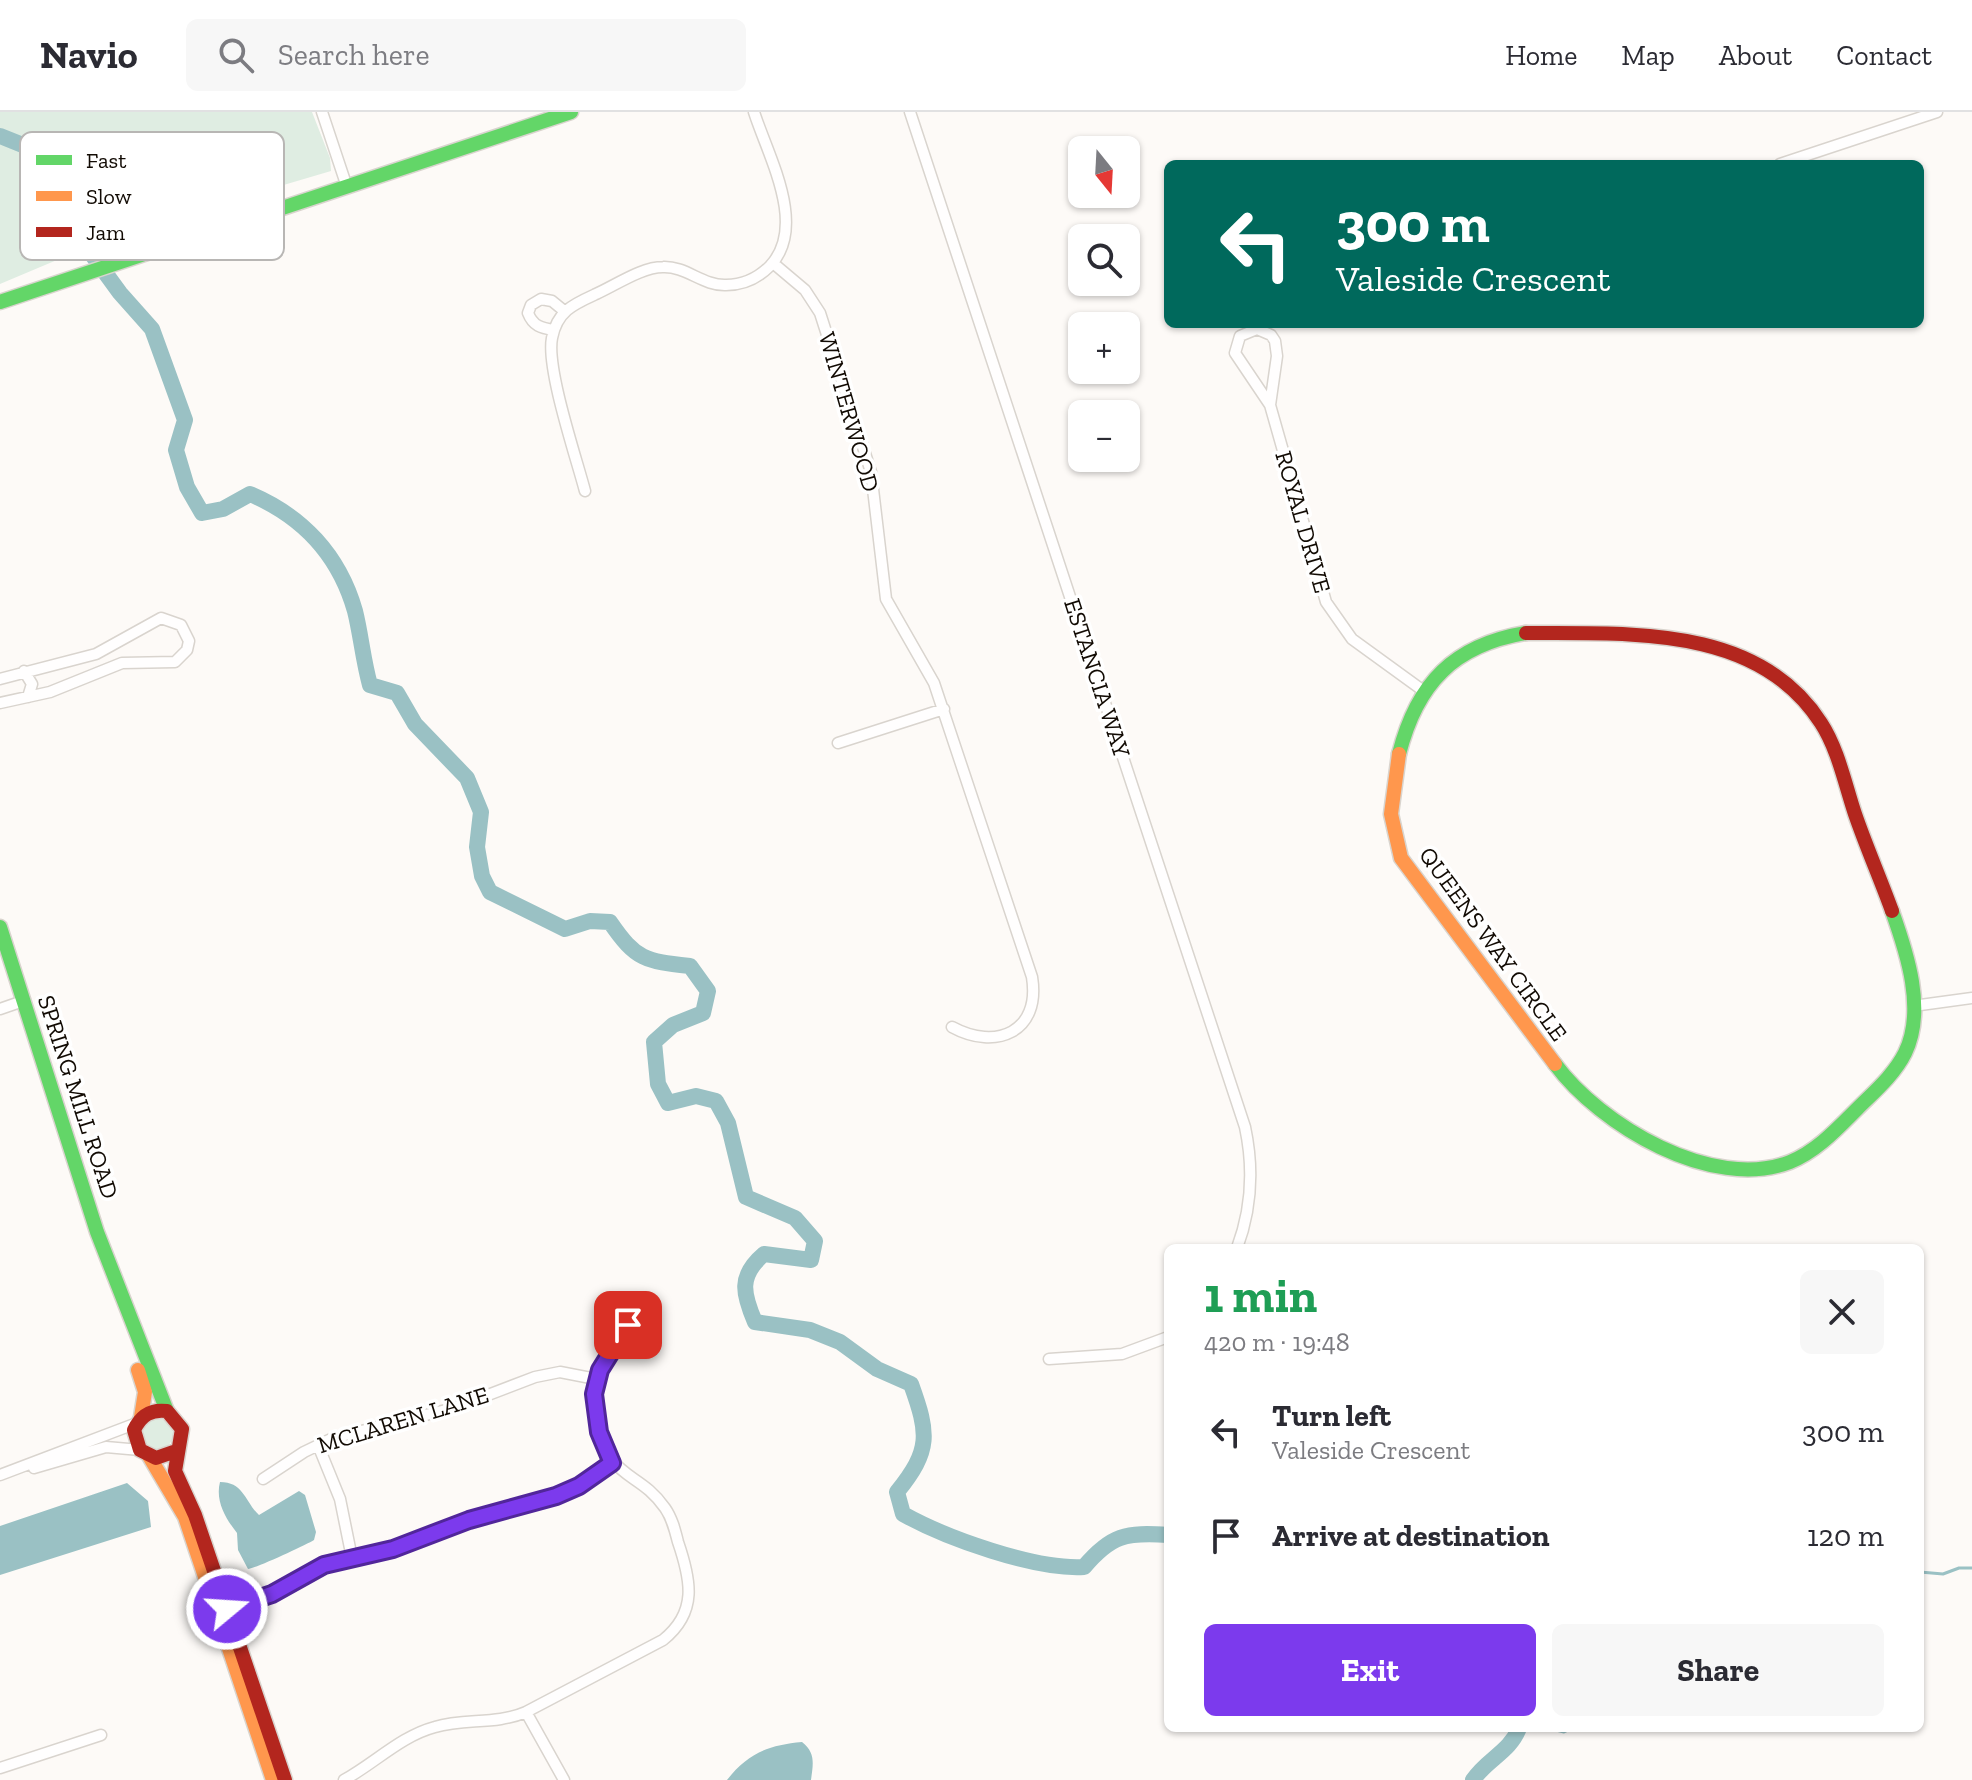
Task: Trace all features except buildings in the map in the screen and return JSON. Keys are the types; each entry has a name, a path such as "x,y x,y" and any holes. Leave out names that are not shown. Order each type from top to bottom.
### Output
{"street":[{"path":"322,112 347,187"},
{"path":"284,208 571,112"},
{"path":"585,491 552,361 554,330 563,310 656,268 673,268 695,279 725,286 754,278 773,263 784,241 787,220 754,112"},
{"name":"ESTANCIA WAY","path":"910,112 1245,1127 1251,1160 1250,1206 1238,1244"},
{"path":"1792,160 1937,112"},
{"path":"0,302 126,260"},
{"name":"WINTERWOOD","path":"773,263 805,290 820,313 871,472 886,599 926,667 944,709 1033,985 1029,1012 1010,1034 988,1039 952,1027"},
{"path":"554,330 536,326 528,313 531,305 541,299 552,301 563,310"},
{"name":"ROYAL DRIVE","path":"1270,405 1275,341 1265,331 1252,330 1240,336 1235,353 1270,405 1326,602 1352,639 1425,692"},
{"path":"0,679 96,654 161,618 181,625 189,641 187,650 175,662 122,663 28,697 0,703"},
{"name":"QUEENS WAY CIRCLE","path":"1526,633 1678,638 1721,648 1772,671 1807,702 1828,738 1899,939 1913,1006 1909,1044 1892,1072 1815,1148 1779,1165 1738,1167 1690,1157 1600,1114 1571,1086 1533,1038 1409,871 1395,845 1390,814 1401,741 1425,692 1445,667 1466,650 1495,637 1526,633"},
{"path":"24,671 32,684 28,697"},
{"path":"838,743 944,709"},
{"name":"SPRING MILL ROAD","path":"0,927 115,1281 143,1362 167,1411"},
{"path":"1913,1006 1972,998"},
{"path":"0,1009 23,1001"},
{"name":"SPRING MILL ROAD","path":"115,1281 126,1339 145,1392 139,1420"},
{"path":"344,1780 416,1733 439,1726 508,1720 526,1712 663,1640 686,1614 691,1592 689,1573 668,1514 658,1499 612,1463 595,1418 596,1379 623,1339 632,1313"},
{"path":"1049,1359 1122,1354 1164,1338"},
{"name":"MCLAREN LANE","path":"263,1479 318,1445 454,1408 548,1373 596,1379"},
{"path":"2,1475 139,1420 153,1411 167,1411 182,1429 176,1451 176,1476 195,1515 273,1780"},
{"path":"139,1420 134,1437 179,1503 285,1780"},
{"path":"318,1445 340,1499 352,1558"},
{"path":"2,1475 106,1447 163,1458 176,1451"},
{"path":"222,1610 272,1594 324,1565 393,1549 469,1520 556,1496 579,1486 612,1463"},
{"path":"526,1712 564,1780"},
{"path":"0,1768 101,1735"}],"shaded area":[{"path":"0,112 312,112 330,158 331,171 284,185 284,132 20,132 20,260 57,260 0,284"},
{"path":"157,1418 168,1423 173,1434 168,1445 157,1450 146,1445 141,1434 146,1423"}],"water":[{"path":"220,1482 239,1489 259,1515 299,1491 305,1495 316,1532 314,1540 248,1569 238,1550 237,1533 220,1503"},
{"path":"127,1483 148,1501 151,1527 0,1575 0,1526"},
{"path":"802,1742 812,1755 811,1780 727,1780 743,1763 760,1752 779,1745"}],"waterway":[{"path":"0,136 20,144"},
{"path":"96,260 152,329 185,420 176,450 187,487 202,513 223,509 250,494 302,526 328,555 339,572 355,611 370,685 397,693 415,724 467,778 481,812 477,847 482,876 490,892 565,929 590,921 610,922 627,944 643,956 690,966 708,991 703,1013 673,1025 654,1042 658,1084 668,1103 696,1096 716,1101 728,1123 746,1197 795,1218 815,1241 811,1260 764,1254 750,1270 745,1286 755,1322 810,1330 840,1342 877,1369 911,1384 921,1416 924,1441 916,1464 897,1492 903,1514 991,1551 1064,1567 1084,1567 1103,1548 1120,1538 1141,1534 1164,1535"},
{"path":"1924,1572 1943,1574 1959,1568 1972,1568"},
{"path":"1473,1780 1517,1732"}],"traffic: fast":[{"path":"284,207 571,112"},
{"path":"0,302 126,260"},
{"path":"1399,754 1416,707 1442,671 1478,647 1526,633"},
{"path":"1555,1064 1600,1109 1660,1147 1693,1160 1727,1168 1759,1169 1790,1162 1818,1146 1834,1132 1883,1083 1905,1053 1914,1019 1914,1000 1908,963 1892,911"},
{"path":"0,927 97,1232 167,1411"}],"traffic: slow":[{"path":"1399,754 1391,814 1401,858 1555,1064"},
{"path":"138,1370 145,1392 141,1417"},
{"path":"149,1456 185,1517 273,1780"}],"traffic: jam":[{"path":"1526,633 1648,636 1688,641 1727,651 1763,667 1794,691 1821,723 1841,767 1859,826 1892,911"},
{"path":"176,1451 156,1458 140,1450 134,1430 140,1420 151,1412 167,1411 182,1429 175,1471 195,1515 285,1780"}],"route":[{"path":"227,1609 272,1594 305,1573 334,1561 404,1546 469,1520 556,1496 603,1470 612,1463 595,1418 596,1379 623,1339 628,1325"}]}
